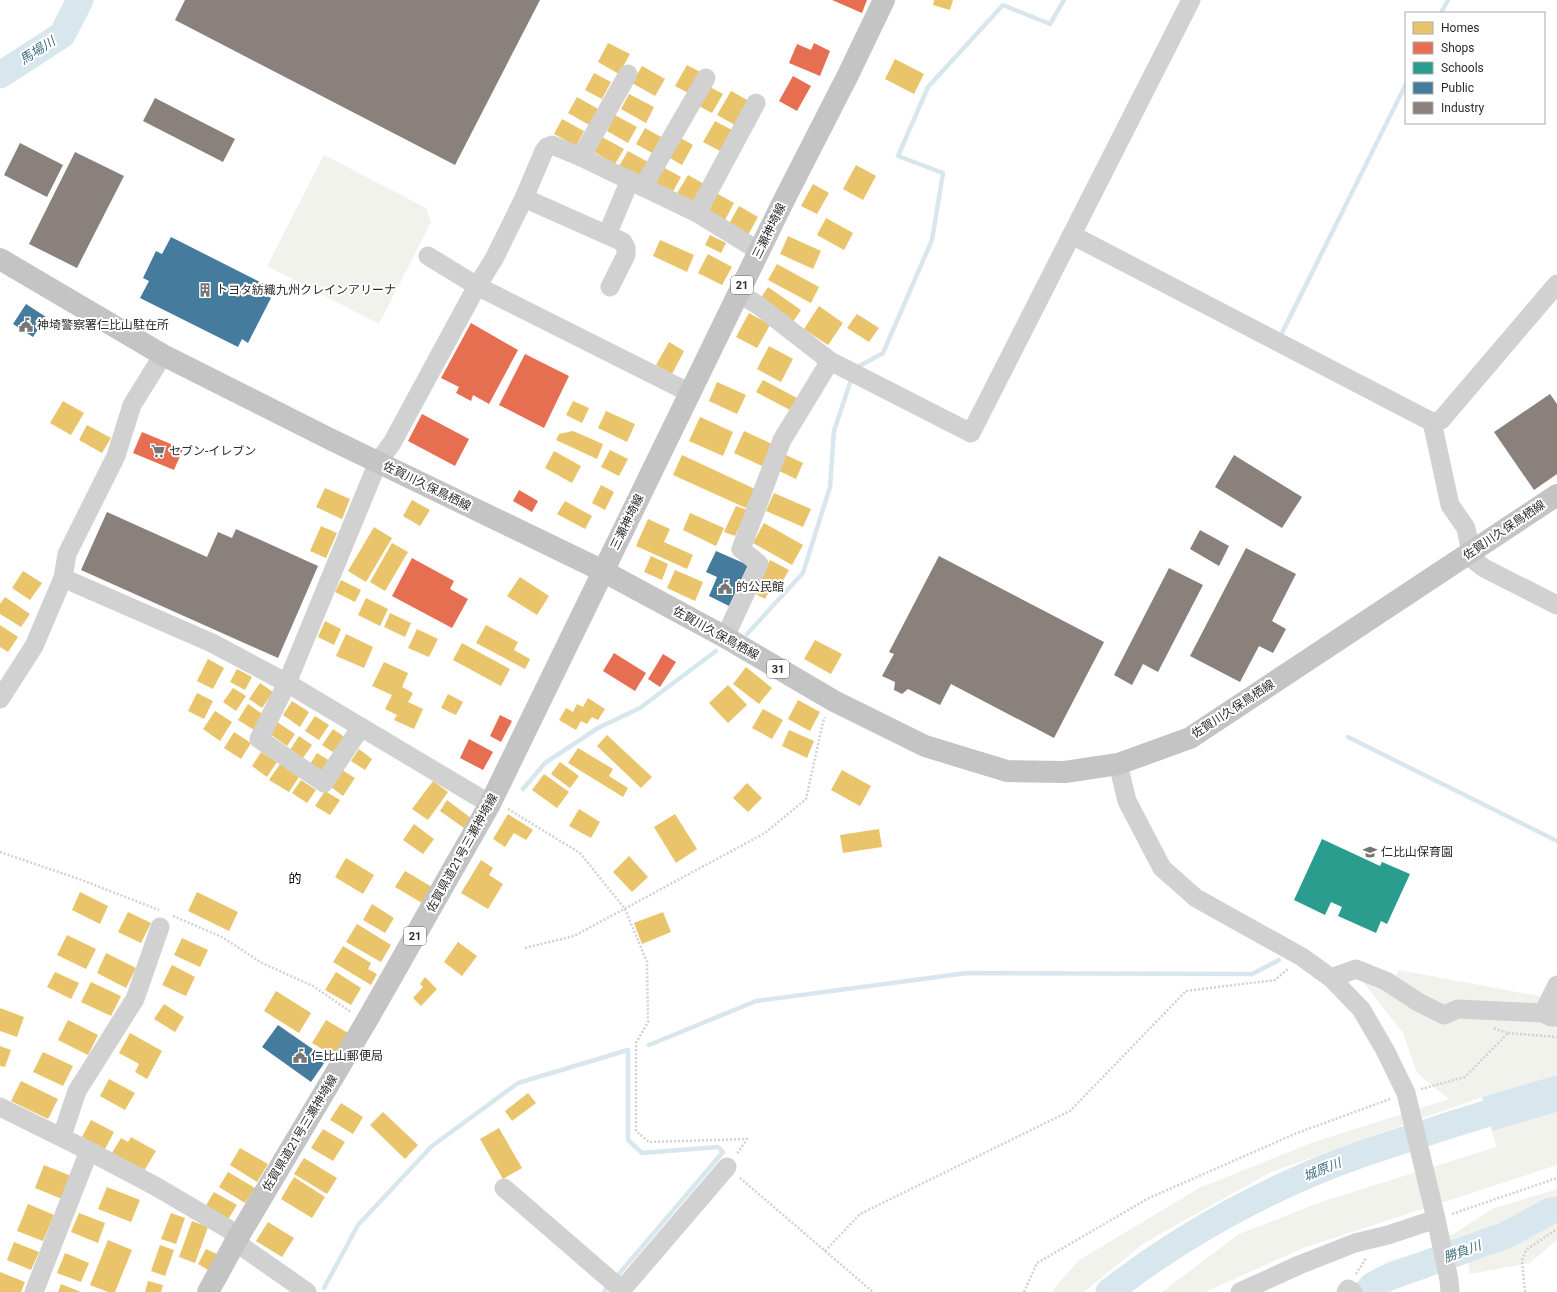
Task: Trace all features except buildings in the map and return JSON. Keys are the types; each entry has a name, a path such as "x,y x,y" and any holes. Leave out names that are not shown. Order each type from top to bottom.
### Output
{"main road":[{"name":"三瀬神埼線","path":"603,571 738,293 848,75 884,0"},
{"name":"佐賀川久保鳥栖線","path":"0,259 163,355 378,462 603,571 724,637 834,701 925,746 1007,771 1065,772 1118,764 1190,738 1557,495"},
{"name":"佐賀県道21号三瀬神埼線","path":"208,1292 237,1239 366,1022 490,804 603,571"}],"street":[{"path":"738,293 758,305 846,369 971,433 1191,0"},
{"path":"581,157 628,74"},
{"path":"607,236 637,183 706,78"},
{"path":"698,213 756,102"},
{"path":"361,727 324,783 259,739 287,683 378,462 392,443 477,286 494,259 524,198 544,151 548,147 552,146 581,157 637,183 698,213 759,251"},
{"path":"524,198 623,242 626,248 626,255 610,287"},
{"path":"1072,235 1432,422 1441,420 1557,284"},
{"path":"428,256 477,286 690,393"},
{"path":"0,699 34,646 63,578 67,554 116,456 132,406 163,355"},
{"path":"724,637 759,564 741,549 782,440 846,369"},
{"path":"1432,422 1450,505 1466,528 1471,552 1475,561 1484,568 1557,605"},
{"path":"63,578 212,643 287,683 490,804"},
{"path":"1118,764 1127,801 1162,868 1196,898 1302,957 1331,978 1361,1009 1385,1050 1406,1093 1436,1219 1449,1286"},
{"path":"62,1136 77,1091 135,999 165,918"},
{"path":"1331,978 1356,969 1386,981 1418,1002 1444,1014 1458,1009 1550,1015 1557,985"},
{"path":"0,1107 62,1136 155,1186 230,1230 244,1248 307,1292"},
{"path":"34,1292 88,1151"},
{"path":"504,1188 621,1291 727,1167"},
{"path":"1240,1292 1299,1265 1355,1243 1388,1235 1436,1219"}],"path":[{"path":"525,948 574,936 765,833 806,799 823,722 834,701"},
{"path":"490,804 512,810 580,853 625,909 647,962 648,1022 636,1043 636,1131 649,1142 747,1139 727,1167 873,1292"},
{"path":"0,852 79,879 165,918 222,937 262,963 313,986 366,1022"},
{"path":"825,1251 860,1214 1070,1111 1186,991 1275,980 1302,957"},
{"path":"1487,1027 1508,1033 1557,1037"},
{"path":"1024,1292 1037,1263 1148,1198 1297,1132 1406,1093 1465,1077 1508,1033"},
{"path":"1436,1219 1557,1178"},
{"path":"1525,1292 1522,1261 1526,1250 1557,1229"},
{"path":"1349,1291 1366,1257"}],"shaded area":[{"path":"324,155 426,208 431,222 379,324 267,266"},
{"path":"1399,970 1544,997 1557,1004 1557,1075 1482,1097 1271,1172 1144,1243 1084,1292 1051,1292 1079,1260 1199,1188 1311,1143 1449,1099 1417,1073 1403,1033 1360,978 1387,988"},
{"path":"1557,1075 1557,1112 1492,1131 1482,1097"},
{"path":"1557,1112 1557,1165 1303,1248 1205,1292 1162,1292 1239,1234 1321,1202 1496,1147 1492,1131"},
{"path":"1557,1189 1557,1201 1508,1227 1372,1278 1386,1262 1430,1249 1492,1209"},
{"path":"1557,1216 1557,1240 1530,1263 1470,1274 1467,1256 1511,1242"}],"waterway":[{"name":"馬場川","path":"0,75 62,35 80,0"},
{"path":"856,368 883,353 932,240 943,173 898,156 928,87 1003,5 1050,24 1064,0"},
{"path":"1442,12 1448,0"},
{"path":"1281,335 1405,86"},
{"path":"747,634 803,573 830,487 834,431 852,377"},
{"path":"523,789 545,763 598,728 640,708 716,651"},
{"path":"1348,737 1557,841"},
{"path":"649,1045 756,1001 967,973 1252,974 1279,960"},
{"path":"324,1288 358,1225 432,1146 518,1083 628,1050 628,1140 642,1153 718,1147 723,1152 618,1275"},
{"name":"城原川","path":"1109,1292 1154,1259 1202,1229 1251,1202 1301,1178 1336,1163 1390,1145 1500,1109 1557,1093"},
{"name":"勝負川","path":"1367,1292 1372,1286 1387,1278 1506,1235 1551,1211 1557,1210"},
{"path":"604,1292 608,1286"}],"place":[{"name":"トヨタ紡織九州クレインアリーナ","path":"205,290"},
{"name":"神埼警察署仁比山駐在所","path":"26,325"},
{"name":"セブン-イレブン","path":"158,451"},
{"name":"的公民館","path":"725,587"},
{"name":"仁比山保育園","path":"1370,852"},
{"name":"仁比山郵便局","path":"300,1056"}],"district":[{"name":"的","path":"295,878"}]}
